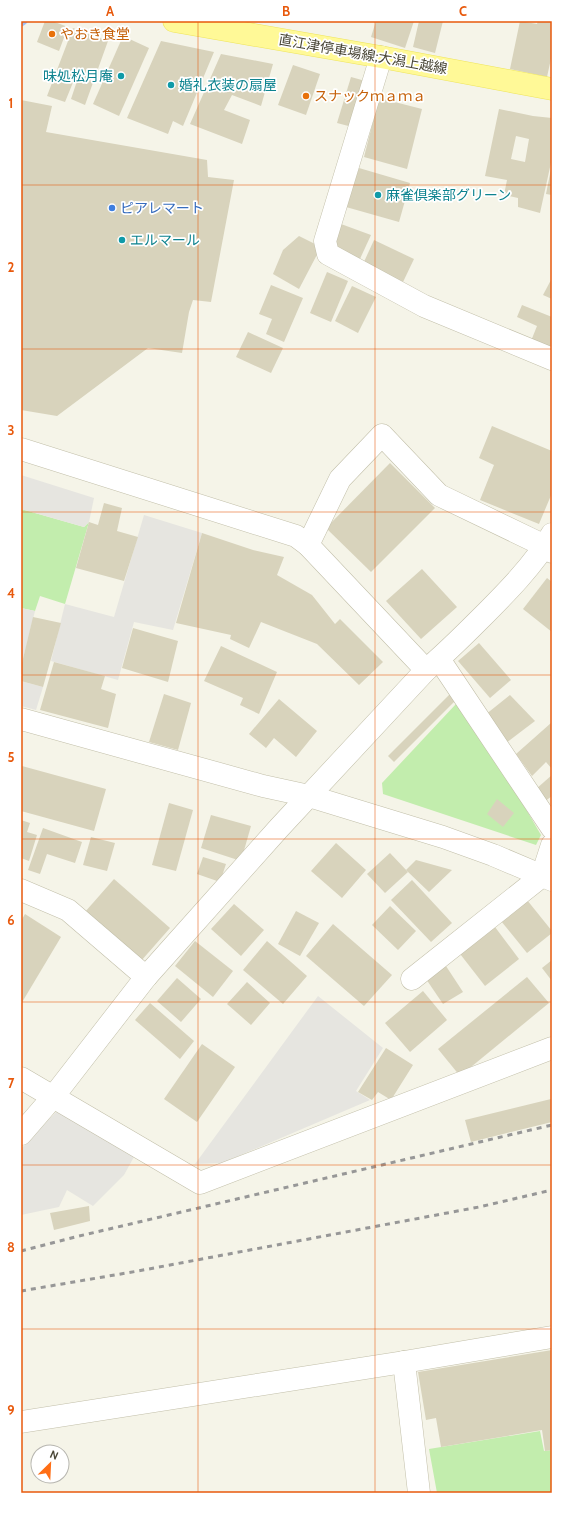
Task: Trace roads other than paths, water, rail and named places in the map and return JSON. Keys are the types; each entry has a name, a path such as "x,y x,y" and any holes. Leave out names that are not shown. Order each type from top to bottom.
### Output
{"main road":[{"name":"直江津停車場線;大潟上越線","path":"174,21 382,57 552,89"}],"street":[{"path":"382,57 325,241 328,254 424,306 552,359"},
{"path":"21,1134 53,1097 146,977 309,796 550,544 440,495 382,435 340,479 308,545"},
{"path":"21,448 296,536 308,545 433,665 552,828"},
{"path":"21,719 263,786 309,796 443,837 493,855 547,878"},
{"path":"412,979 547,878 552,845"},
{"path":"21,890 68,910 146,977"},
{"path":"21,1078 200,1183 552,1048"},
{"path":"21,1422 404,1362 552,1336"},
{"path":"404,1362 419,1493"}],"railway":[{"path":"21,1251 552,1125"},
{"path":"21,1291 138,1271 479,1207 552,1190"}],"place":[{"name":"やおき食堂","path":"52,34"},
{"name":"味処松月庵","path":"121,76"},
{"name":"婚礼衣装の扇屋","path":"171,85"},
{"name":"スナックｍａｍａ","path":"306,96"},
{"name":"麻雀倶楽部グリーン","path":"378,195"},
{"name":"ピアレマート","path":"112,208"},
{"name":"エルマール","path":"122,240"}]}
